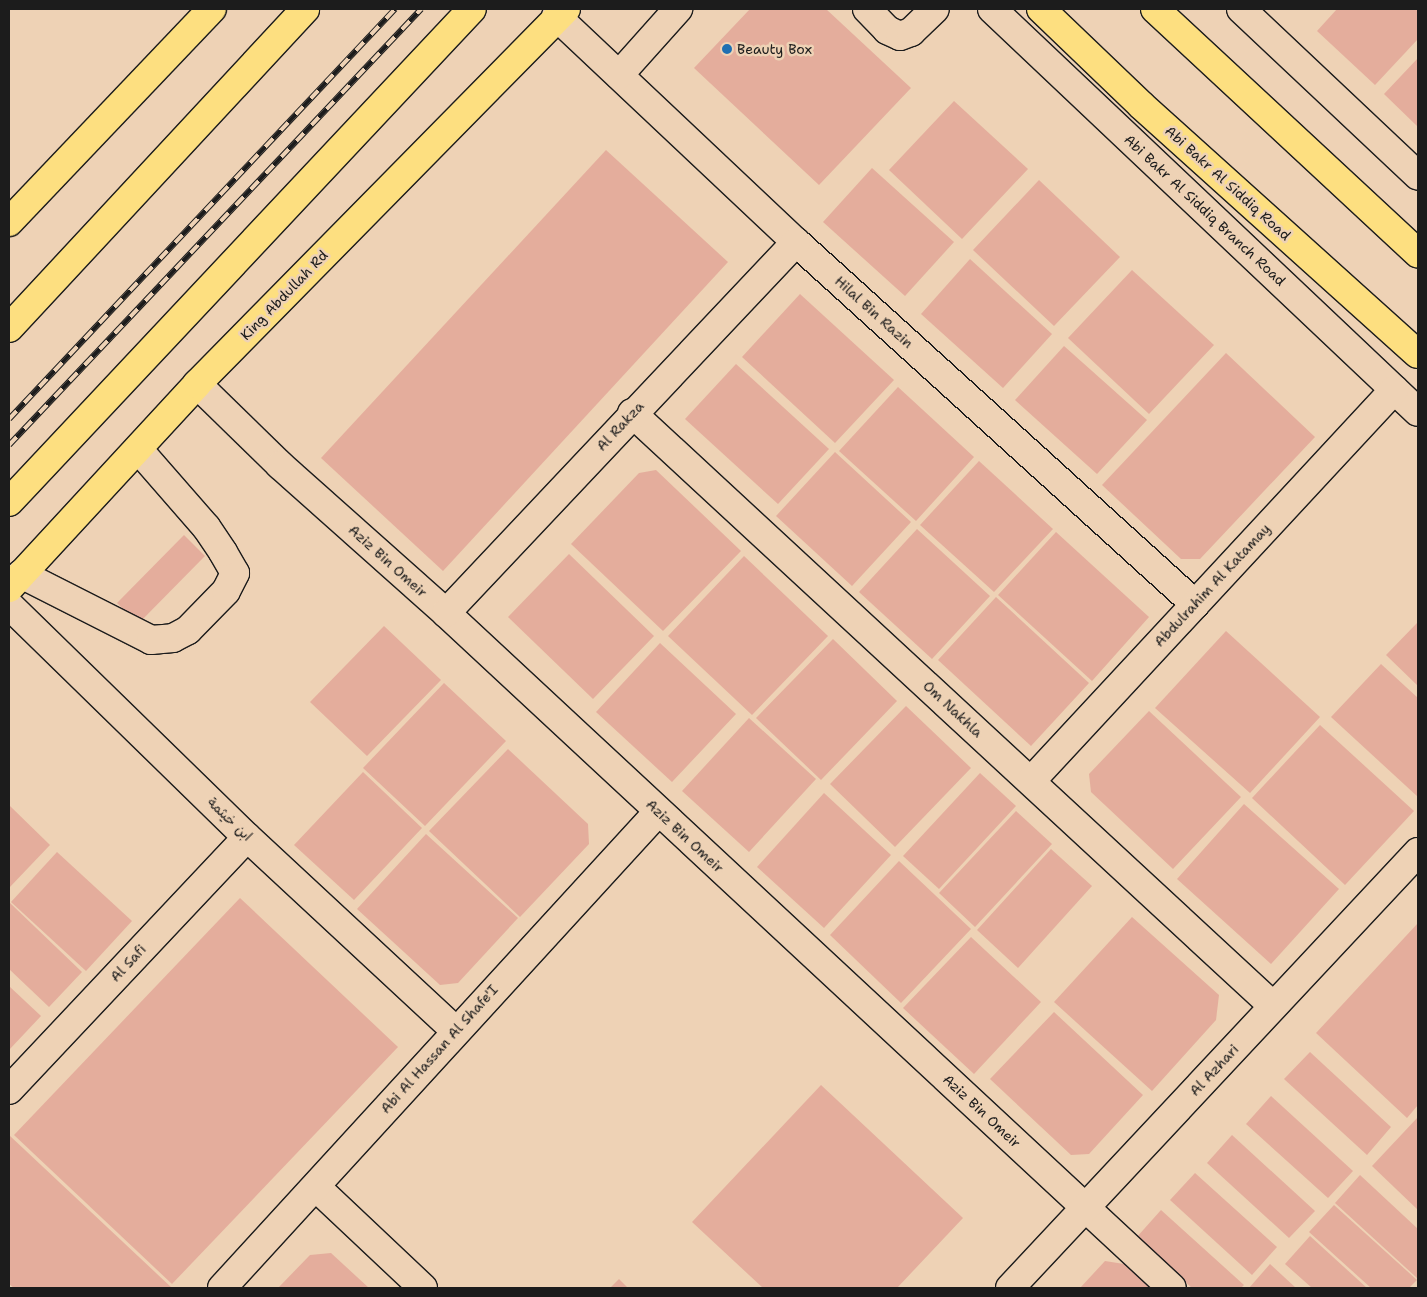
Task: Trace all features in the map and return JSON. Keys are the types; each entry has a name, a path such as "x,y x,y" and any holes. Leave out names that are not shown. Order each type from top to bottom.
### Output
{"main road":[{"path":"9,222 212,9"},
{"path":"9,328 305,9"},
{"path":"9,502 472,9"},
{"name":"Abi Bakr Al Siddiq Road","path":"1041,9 1140,105 1418,354"},
{"path":"1155,9 1370,206 1418,253"},
{"name":"King Abdullah Rd","path":"15,581 197,384 561,10"}],"street":[{"path":"619,75 678,9"},
{"path":"867,9 887,30 900,36 911,32 935,9"},
{"name":"Abi Bakr Al Siddiq Branch Road","path":"992,9 1418,412"},
{"path":"1240,9 1418,176"},
{"name":"Hilal Bin Razin","path":"561,10 619,75 796,242 1195,604"},
{"name":"Al Rakza","path":"446,613 632,413 796,242"},
{"name":"Aziz Bin Omeir","path":"197,384 280,465 446,613 1172,1288"},
{"name":"Abdulrahim Al Katamay","path":"1031,781 1394,390"},
{"name":"Om Nakhla","path":"632,413 1273,1006"},
{"path":"15,581 151,640 173,638 188,630 226,591 235,573 223,552 206,527 138,449"},
{"name":"ابن خيثمة","path":"9,605 248,837 455,1030"},
{"name":"Abi Al Hassan Al Shafe'I","path":"222,1288 316,1187 455,1030 658,812"},
{"name":"Al Safi","path":"9,1090 248,837"},
{"name":"Al Azhari","path":"1010,1288 1418,852"},
{"path":"316,1187 423,1288"}],"building":[{"path":"750,9 826,9 911,88 819,185 694,68"},
{"path":"1337,9 1418,9 1418,39 1375,85 1317,31"},
{"path":"1418,58 1418,127 1384,94"},
{"path":"954,101 1028,169 962,239 889,170"},
{"path":"606,150 728,262 443,571 321,458"},
{"path":"872,168 954,242 905,296 823,222"},
{"path":"1039,180 1120,257 1054,326 973,250"},
{"path":"970,259 1052,334 1003,388 921,314"},
{"path":"1132,270 1214,345 1149,414 1068,338"},
{"path":"800,294 894,380 835,443 742,357"},
{"path":"1064,346 1147,420 1097,474 1015,400"},
{"path":"1226,353 1315,437 1200,559 1181,559 1102,485"},
{"path":"736,364 829,449 778,504 685,419"},
{"path":"898,387 974,457 916,521 839,451"},
{"path":"835,452 911,522 852,586 776,516"},
{"path":"979,461 1053,529 994,592 920,525"},
{"path":"656,470 741,551 663,631 571,544 639,473"},
{"path":"917,529 990,596 932,659 859,592"},
{"path":"1056,532 1149,617 1092,681 998,595"},
{"path":"184,535 205,556 138,624 117,603"},
{"path":"569,554 654,636 593,699 508,617"},
{"path":"744,556 828,636 752,715 668,636"},
{"path":"996,597 1089,683 1031,746 938,660"},
{"path":"1418,622 1418,686 1386,655"},
{"path":"384,626 441,680 367,756 310,702"},
{"path":"1226,631 1320,717 1250,793 1155,708"},
{"path":"833,639 897,701 821,780 756,718"},
{"path":"660,643 736,714 672,782 596,712"},
{"path":"1381,664 1418,698 1418,797 1331,717"},
{"path":"444,683 506,741 425,826 363,768"},
{"path":"906,706 971,768 895,847 830,784"},
{"path":"1149,711 1241,797 1173,869 1091,792 1089,774"},
{"path":"749,718 816,779 749,852 682,791"},
{"path":"1320,725 1414,811 1345,885 1252,798"},
{"path":"508,749 588,824 589,844 520,917 429,831"},
{"path":"363,772 422,828 354,900 294,845"},
{"path":"980,773 1016,806 939,889 903,856"},
{"path":"824,793 891,855 824,928 757,867"},
{"path":"1244,804 1339,889 1271,964 1177,879"},
{"path":"9,805 50,845 9,888"},
{"path":"1016,811 1052,844 975,927 939,893"},
{"path":"426,834 518,918 458,983 440,985 357,909"},
{"path":"1051,849 1092,886 1018,968 977,930"},
{"path":"57,852 132,921 86,971 11,902"},
{"path":"899,861 971,929 901,1003 830,935"},
{"path":"240,898 398,1047 172,1284 14,1135"},
{"path":"9,902 82,972 49,1007 9,969"},
{"path":"1132,917 1219,995 1216,1020 1152,1091 1054,1002"},
{"path":"1418,923 1418,1105 1407,1118 1316,1033"},
{"path":"971,937 1041,1002 974,1074 903,1008"},
{"path":"9,986 41,1016 9,1050"},
{"path":"1054,1012 1143,1095 1089,1154 1071,1155 990,1079"},
{"path":"1310,1052 1391,1127 1367,1155 1284,1079"},
{"path":"821,1085 963,1218 897,1288 763,1288 692,1222"},
{"path":"1271,1096 1353,1171 1328,1198 1246,1124"},
{"path":"1418,1117 1418,1210 1372,1166"},
{"path":"9,1135 172,1288 14,1288 9,1284"},
{"path":"1232,1135 1315,1211 1289,1238 1207,1163"},
{"path":"1195,1173 1277,1247 1252,1275 1170,1200"},
{"path":"1360,1175 1418,1229 1417,1278 1335,1203"},
{"path":"1334,1205 1417,1280 1409,1288 1371,1288 1309,1232"},
{"path":"1161,1210 1244,1285 1241,1288 1192,1288 1136,1238"},
{"path":"1310,1236 1367,1288 1312,1288 1285,1264"},
{"path":"331,1253 369,1288 278,1288 310,1255"},
{"path":"1105,1261 1124,1264 1150,1288 1080,1288"},
{"path":"1270,1264 1296,1288 1249,1288"},
{"path":"619,1279 628,1288 610,1288"}],"railway":[{"path":"9,419 395,9"},
{"path":"9,445 421,9"}],"place":[{"name":"Beauty Box","path":"727,49"}]}
